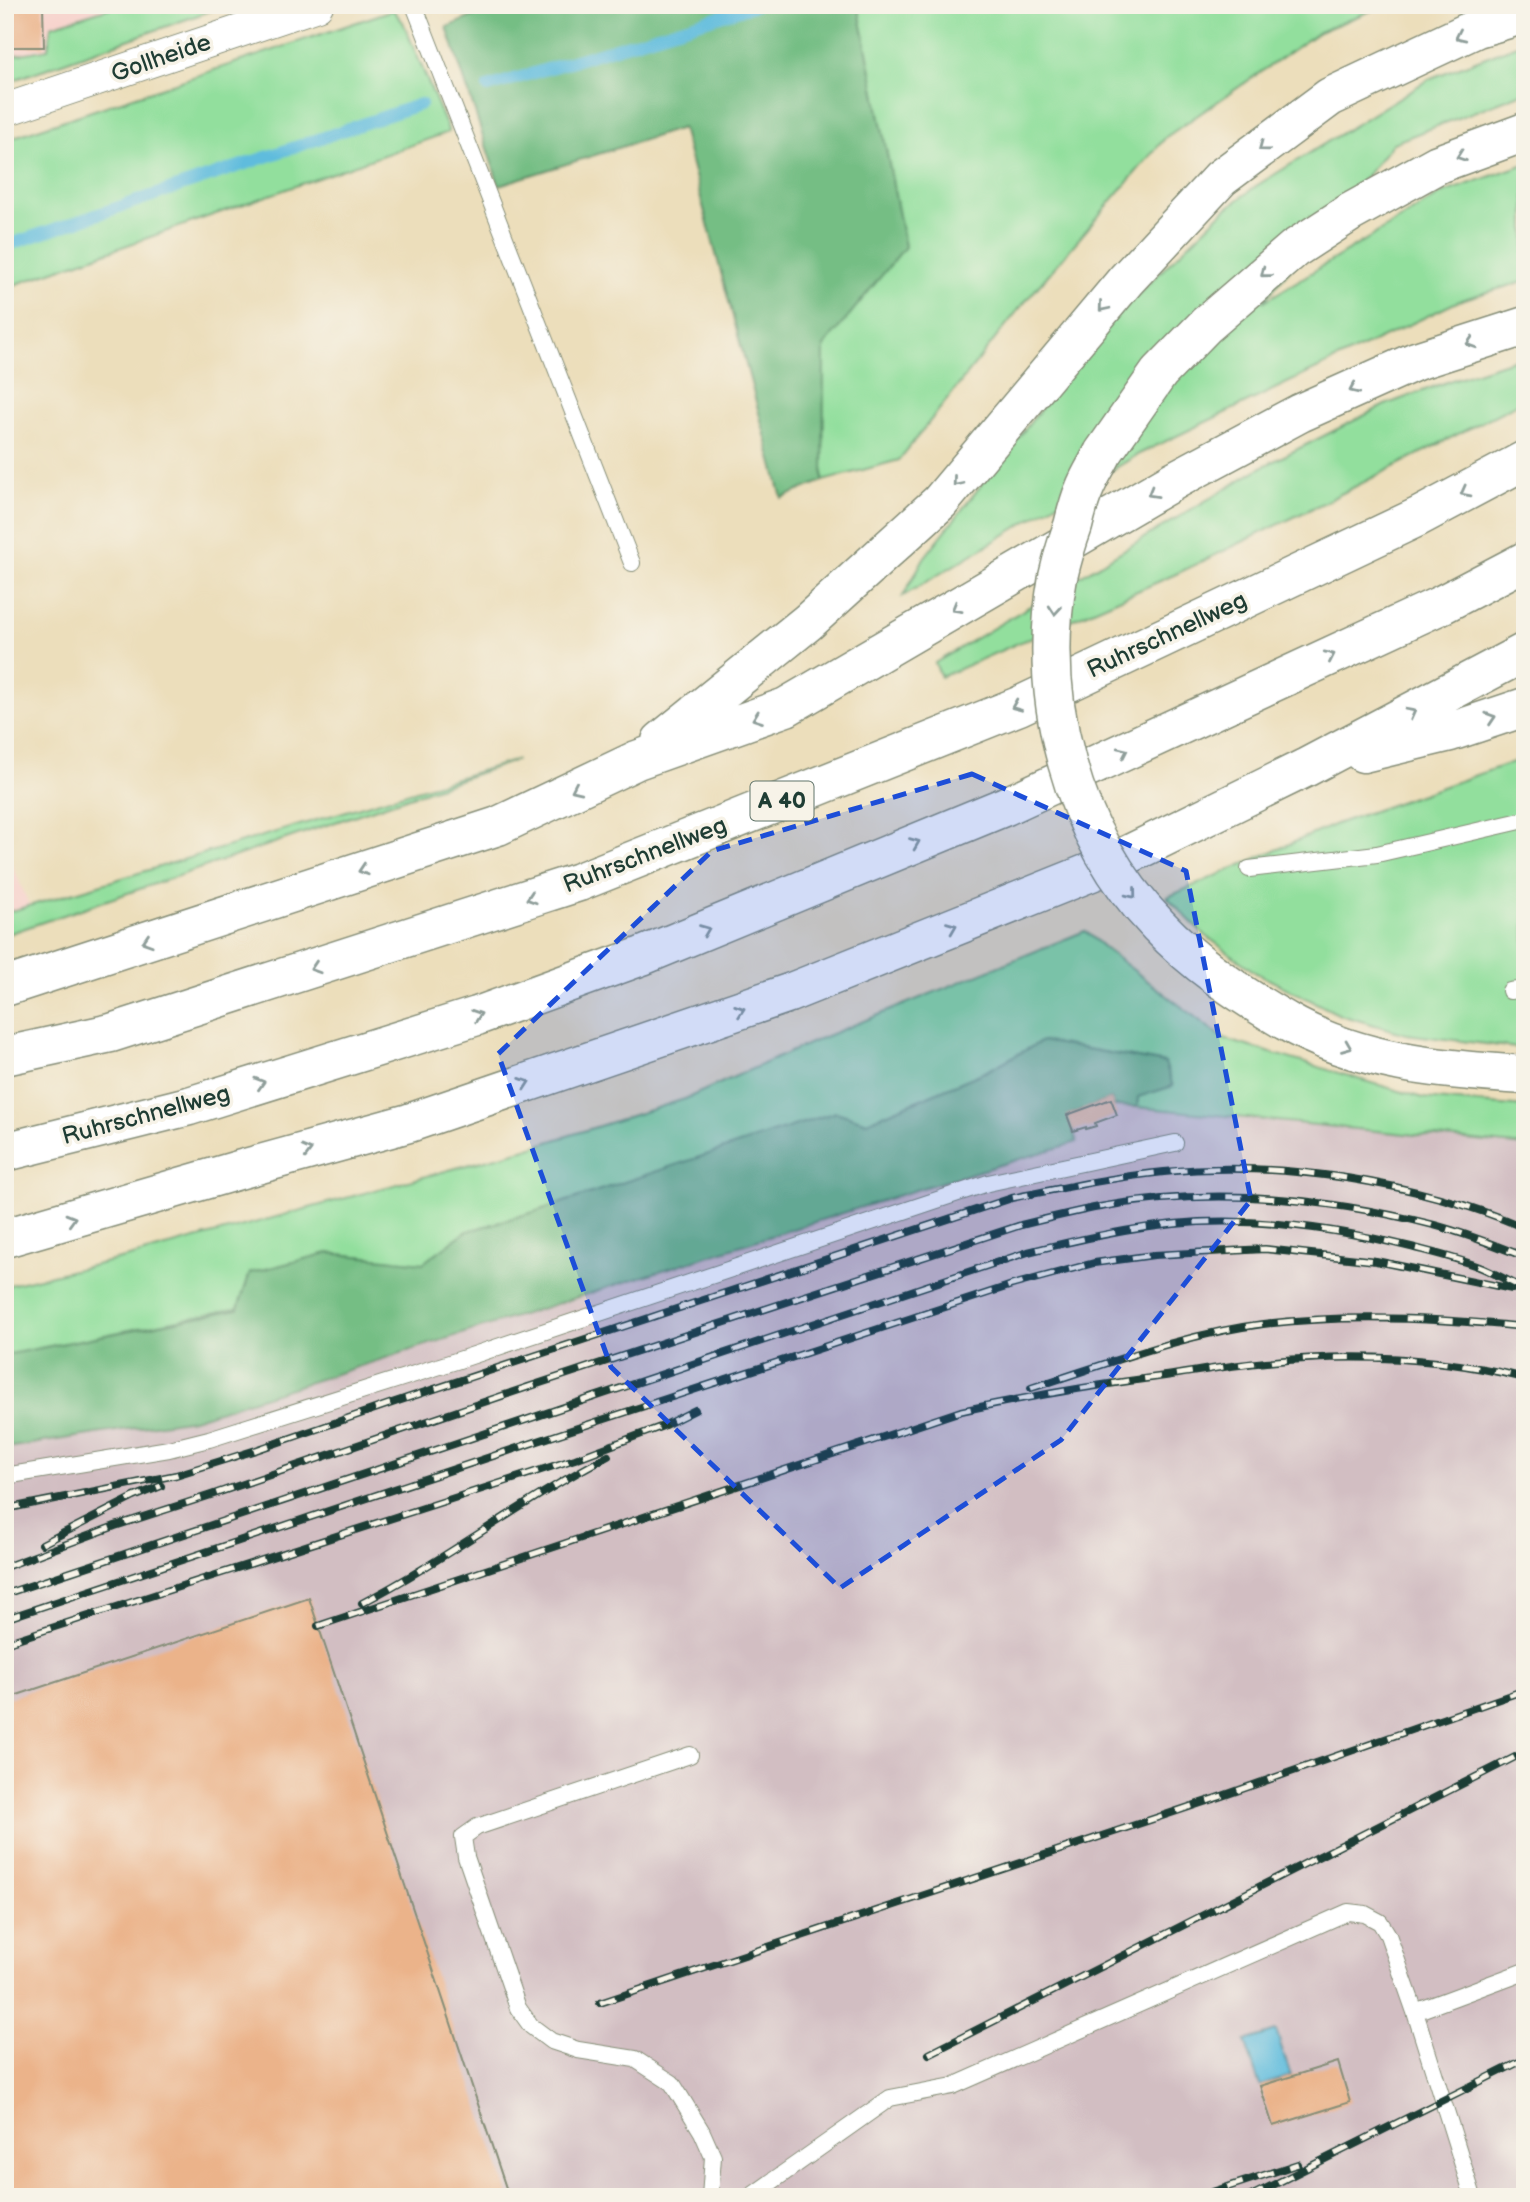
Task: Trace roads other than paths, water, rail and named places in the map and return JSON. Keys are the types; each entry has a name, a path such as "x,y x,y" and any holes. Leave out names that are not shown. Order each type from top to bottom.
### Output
{"highway":[{"path":"638,760 808,622 940,502 1126,280 1221,178 1330,97 1477,28 1525,14"},
{"path":"1525,132 1438,164 1350,212 1294,249 1256,280 1206,324 1159,373 1103,453 1084,490 1058,576 1052,667 1063,749 1092,833 1123,882 1156,924 1194,960 1247,998 1296,1027 1361,1053 1443,1069 1525,1075"},
{"path":"5,987 498,825 638,760 786,707 1175,480 1300,413 1416,361 1525,326"},
{"name":"Ruhrschnellweg","path":"5,1056 111,1033 579,883 1019,706 1418,517 1525,460"},
{"name":"Ruhrschnellweg","path":"5,1152 202,1102 477,1016 642,956 1006,806 1443,604 1525,561"},
{"path":"5,1238 242,1168 409,1123 789,993 1101,868 1307,767 1525,652"},
{"path":"1307,767 1450,732 1525,707"}],"street":[{"name":"Gollheide","path":"5,110 317,5"}],"lane":[{"path":"414,5 632,563"},
{"path":"1249,869 1377,854 1525,820"},
{"path":"5,1476 169,1449 209,1438 459,1360 988,1182 1175,1143"},
{"path":"690,1755 477,1827 463,1837 466,1857 518,2008 531,2026 551,2041 578,2050 635,2059 672,2083 702,2132 713,2157 710,2197"},
{"path":"750,2197 890,2098 953,2086 1348,1912 1365,1914 1380,1922 1388,1936 1415,2012 1473,2197"},
{"path":"1415,2012 1525,1971"}],"water":[{"path":"1276,2031 1291,2076 1260,2086 1245,2041"}],"waterway":[{"path":"488,87 756,5"},
{"path":"5,246 421,104"}],"railway":[{"path":"5,1509 176,1475 1012,1198 1088,1183 1145,1174 1208,1169 1301,1172 1348,1178 1440,1198 1525,1228"},
{"path":"5,1567 115,1526 528,1387 1021,1225 1094,1208 1179,1198 1265,1198 1308,1202 1392,1215 1434,1225 1525,1257"},
{"path":"5,1594 1028,1252 1100,1235 1203,1222 1293,1225 1352,1234 1447,1256 1482,1268 1525,1289"},
{"path":"5,1619 1012,1285 1094,1263 1154,1255 1265,1249 1376,1261 1512,1289"},
{"path":"1031,1388 1174,1342 1263,1324 1394,1318 1525,1327"},
{"path":"318,1626 961,1411 1114,1383 1298,1359 1429,1361 1525,1378"},
{"path":"5,1643 575,1459 663,1426 695,1410"},
{"path":"362,1603 608,1456"},
{"path":"42,1544 161,1486"},
{"path":"600,2003 1222,1796 1525,1690"},
{"path":"929,2054 1525,1752"},
{"path":"1249,2197 1525,2059"},
{"path":"1197,2197 1298,2164"}]}
